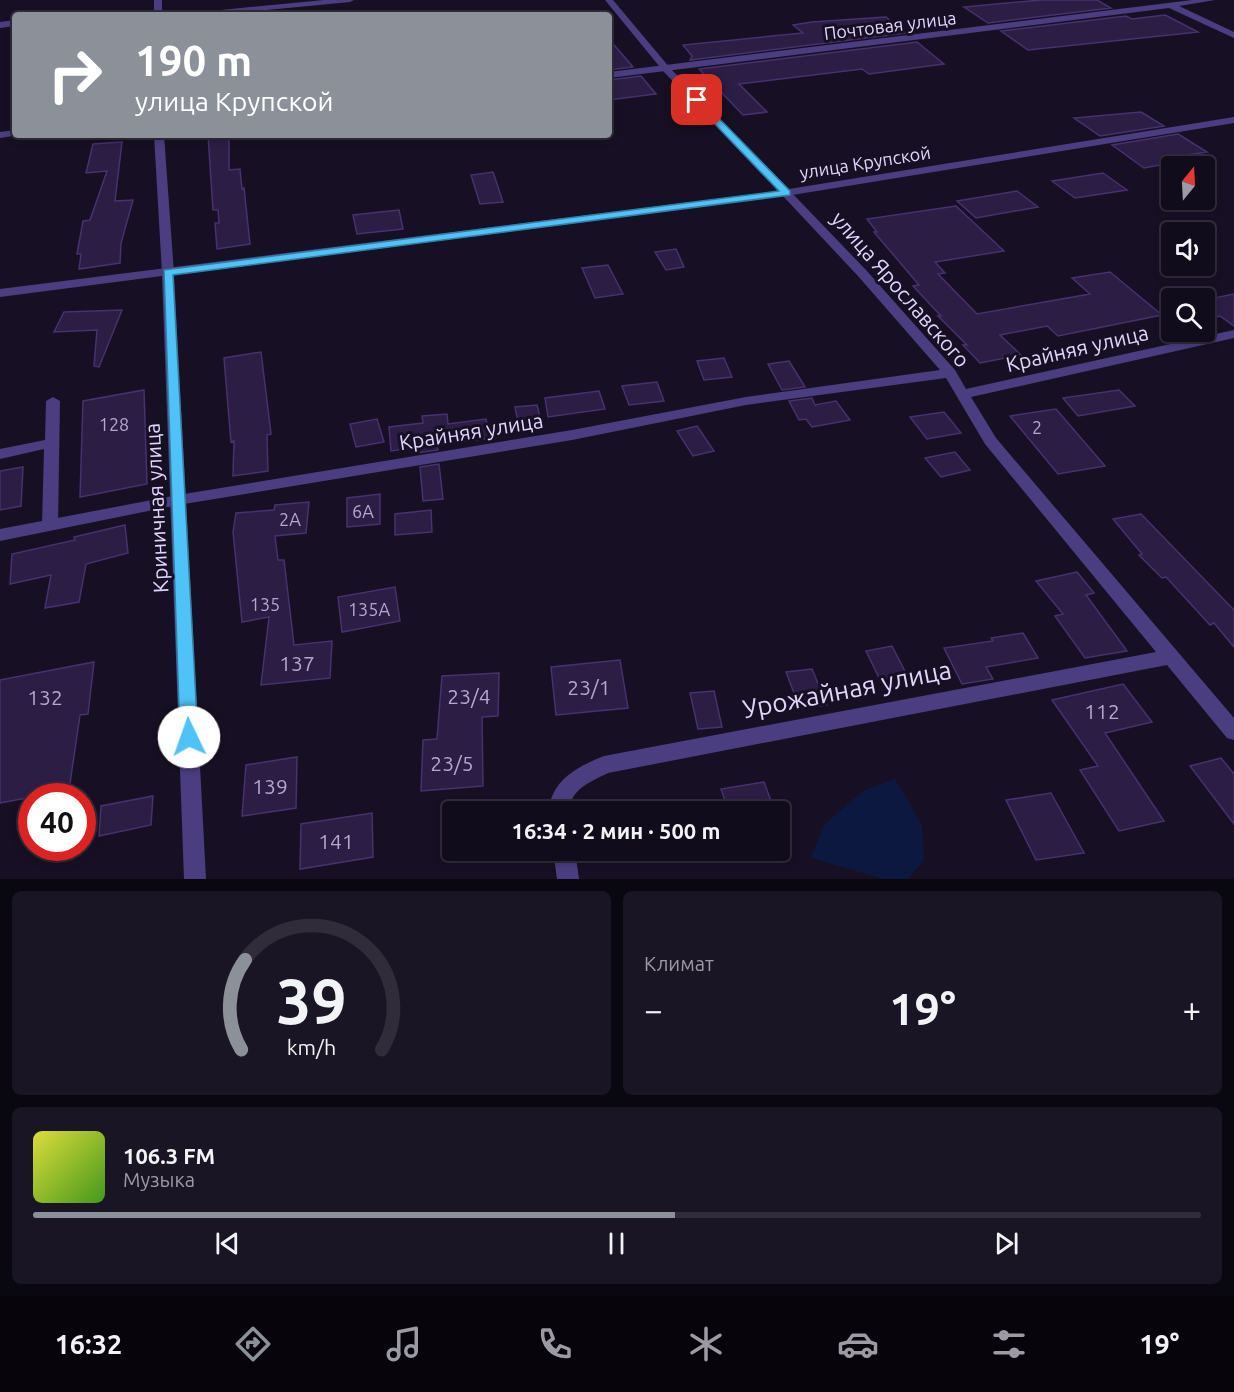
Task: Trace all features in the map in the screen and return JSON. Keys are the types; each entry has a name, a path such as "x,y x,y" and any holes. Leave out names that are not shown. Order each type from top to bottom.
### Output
{"street":[{"path":"222,12 350,0"},
{"name":"улица Ярославского","path":"609,0 667,70 862,273 950,373 990,441 1234,732"},
{"path":"1158,0 1234,35"},
{"name":"Почтовая улица","path":"612,75 667,70 1211,0"},
{"name":"улица Крупской","path":"0,293 786,193 1234,120"},
{"name":"Криничная улица","path":"159,138 168,273 195,879"},
{"name":"Крайняя улица","path":"963,394 1234,334"},
{"name":"Крайняя улица","path":"0,535 178,500 572,435 746,401 950,373"},
{"path":"50,525 53,400"},
{"path":"0,454 52,443"},
{"name":"Урожайная улица","path":"561,801 570,782 604,765 1169,657"},
{"path":"566,861 568,879"}],"water":[{"path":"895,779 922,825 924,860 908,879 884,879 811,858 824,825 863,791"}],"building":[{"path":"1041,0 1097,0 1111,8 988,23 964,7"},
{"path":"1165,15 1198,32 1028,50 1001,31 1126,16 1132,19"},
{"path":"886,17 906,33 690,60 692,56 683,45 803,33 793,25 812,22"},
{"path":"612,42 633,67 612,70"},
{"path":"917,42 944,64 869,74 862,69 739,84 767,112 743,115 699,69"},
{"path":"641,76 656,94 612,100 612,80"},
{"path":"1141,112 1164,126 1100,136 1074,118"},
{"path":"1178,134 1207,152 1186,155 1188,156 1161,156 1161,165 1144,168 1112,145"},
{"path":"208,138 229,138 229,170 240,169 250,244 217,249 215,223 219,223 218,210 213,210"},
{"path":"122,142 115,201 133,200 121,243 120,263 79,269 81,254 77,254 83,221 90,220 107,171 86,173 93,144"},
{"path":"493,172 503,202 480,204 471,175"},
{"path":"1103,173 1127,190 1075,198 1052,181"},
{"path":"1017,191 1038,207 976,218 957,201"},
{"path":"956,206 1004,251 935,262 945,273 938,274 977,314 1090,294 1072,278 1110,272 1161,315 1058,336 1047,326 1000,335 1021,355 980,363 963,345 967,345 938,316 941,316 913,286 919,285 874,232 877,232 867,219"},
{"path":"399,210 403,229 357,234 353,215"},
{"path":"676,249 684,267 666,270 655,252"},
{"path":"608,265 623,294 595,298 582,268"},
{"path":"1234,294 1234,326 1220,316 1215,317 1215,298"},
{"path":"122,310 99,367 94,366 97,330 54,332 64,312"},
{"path":"261,352 271,434 267,435 268,471 233,476 234,441 231,442 224,358"},
{"path":"724,358 732,377 704,380 697,361"},
{"path":"789,361 805,387 782,390 768,364"},
{"path":"657,382 664,401 629,405 622,386"},
{"path":"144,390 147,484 80,497 83,401"},
{"path":"1119,390 1135,406 1078,416 1063,398"},
{"path":"599,391 605,409 548,417 545,398"},
{"path":"812,398 815,405 836,401 850,420 812,427 806,419 799,420 789,401"},
{"path":"537,405 542,425 519,427 515,407"},
{"path":"1056,409 1105,466 1058,474 1010,416"},
{"path":"944,412 961,433 927,439 910,417"},
{"path":"447,414 448,424 486,419 490,438 437,445 438,450 418,453 418,447 391,451 389,427 423,423 422,416"},
{"path":"377,419 384,442 356,447 350,424"},
{"path":"697,426 714,451 693,456 677,431"},
{"path":"955,452 970,470 941,477 925,458"},
{"path":"439,464 443,499 423,501 420,467"},
{"path":"23,467 21,506 0,510 0,471"},
{"path":"380,494 380,524 347,527 347,498"},
{"path":"309,502 306,533 275,536 278,560 284,560 294,645 332,641 330,678 261,685 269,617 242,622 233,532 236,513 274,510 275,505"},
{"path":"431,510 432,532 395,535 395,514"},
{"path":"1141,514 1234,610 1234,647 1214,623 1210,625 1166,577 1162,578 1139,555 1142,554 1113,519"},
{"path":"125,525 128,553 86,564 79,602 45,608 51,575 10,584 12,554 75,540 74,537"},
{"path":"1077,572 1094,593 1086,595 1127,651 1085,658 1055,616 1063,614 1036,581"},
{"path":"395,587 400,621 342,632 338,597"},
{"path":"1023,633 1038,658 986,667 993,679 962,684 944,648 993,641 991,638"},
{"path":"892,646 911,683 884,688 866,651"},
{"path":"620,660 628,708 556,715 551,667"},
{"path":"94,662 88,714 80,715 70,783 18,783 18,800 0,803 0,680"},
{"path":"812,669 827,705 800,709 786,672"},
{"path":"499,673 498,716 482,717 483,786 421,791 423,740 437,739 442,676"},
{"path":"1123,684 1152,722 1105,733 1164,821 1119,831 1080,770 1098,766 1052,700"},
{"path":"714,691 722,727 698,729 690,693"},
{"path":"297,757 296,808 242,816 246,765"},
{"path":"1221,758 1234,774 1234,824 1190,766"},
{"path":"764,782 771,801 725,801 721,789"},
{"path":"1051,793 1084,853 1036,860 1006,800"},
{"path":"153,796 151,825 99,836 101,806"},
{"path":"372,813 373,857 300,869 301,824"}],"route":[{"path":"189,737 168,273 786,193 697,100"}]}
